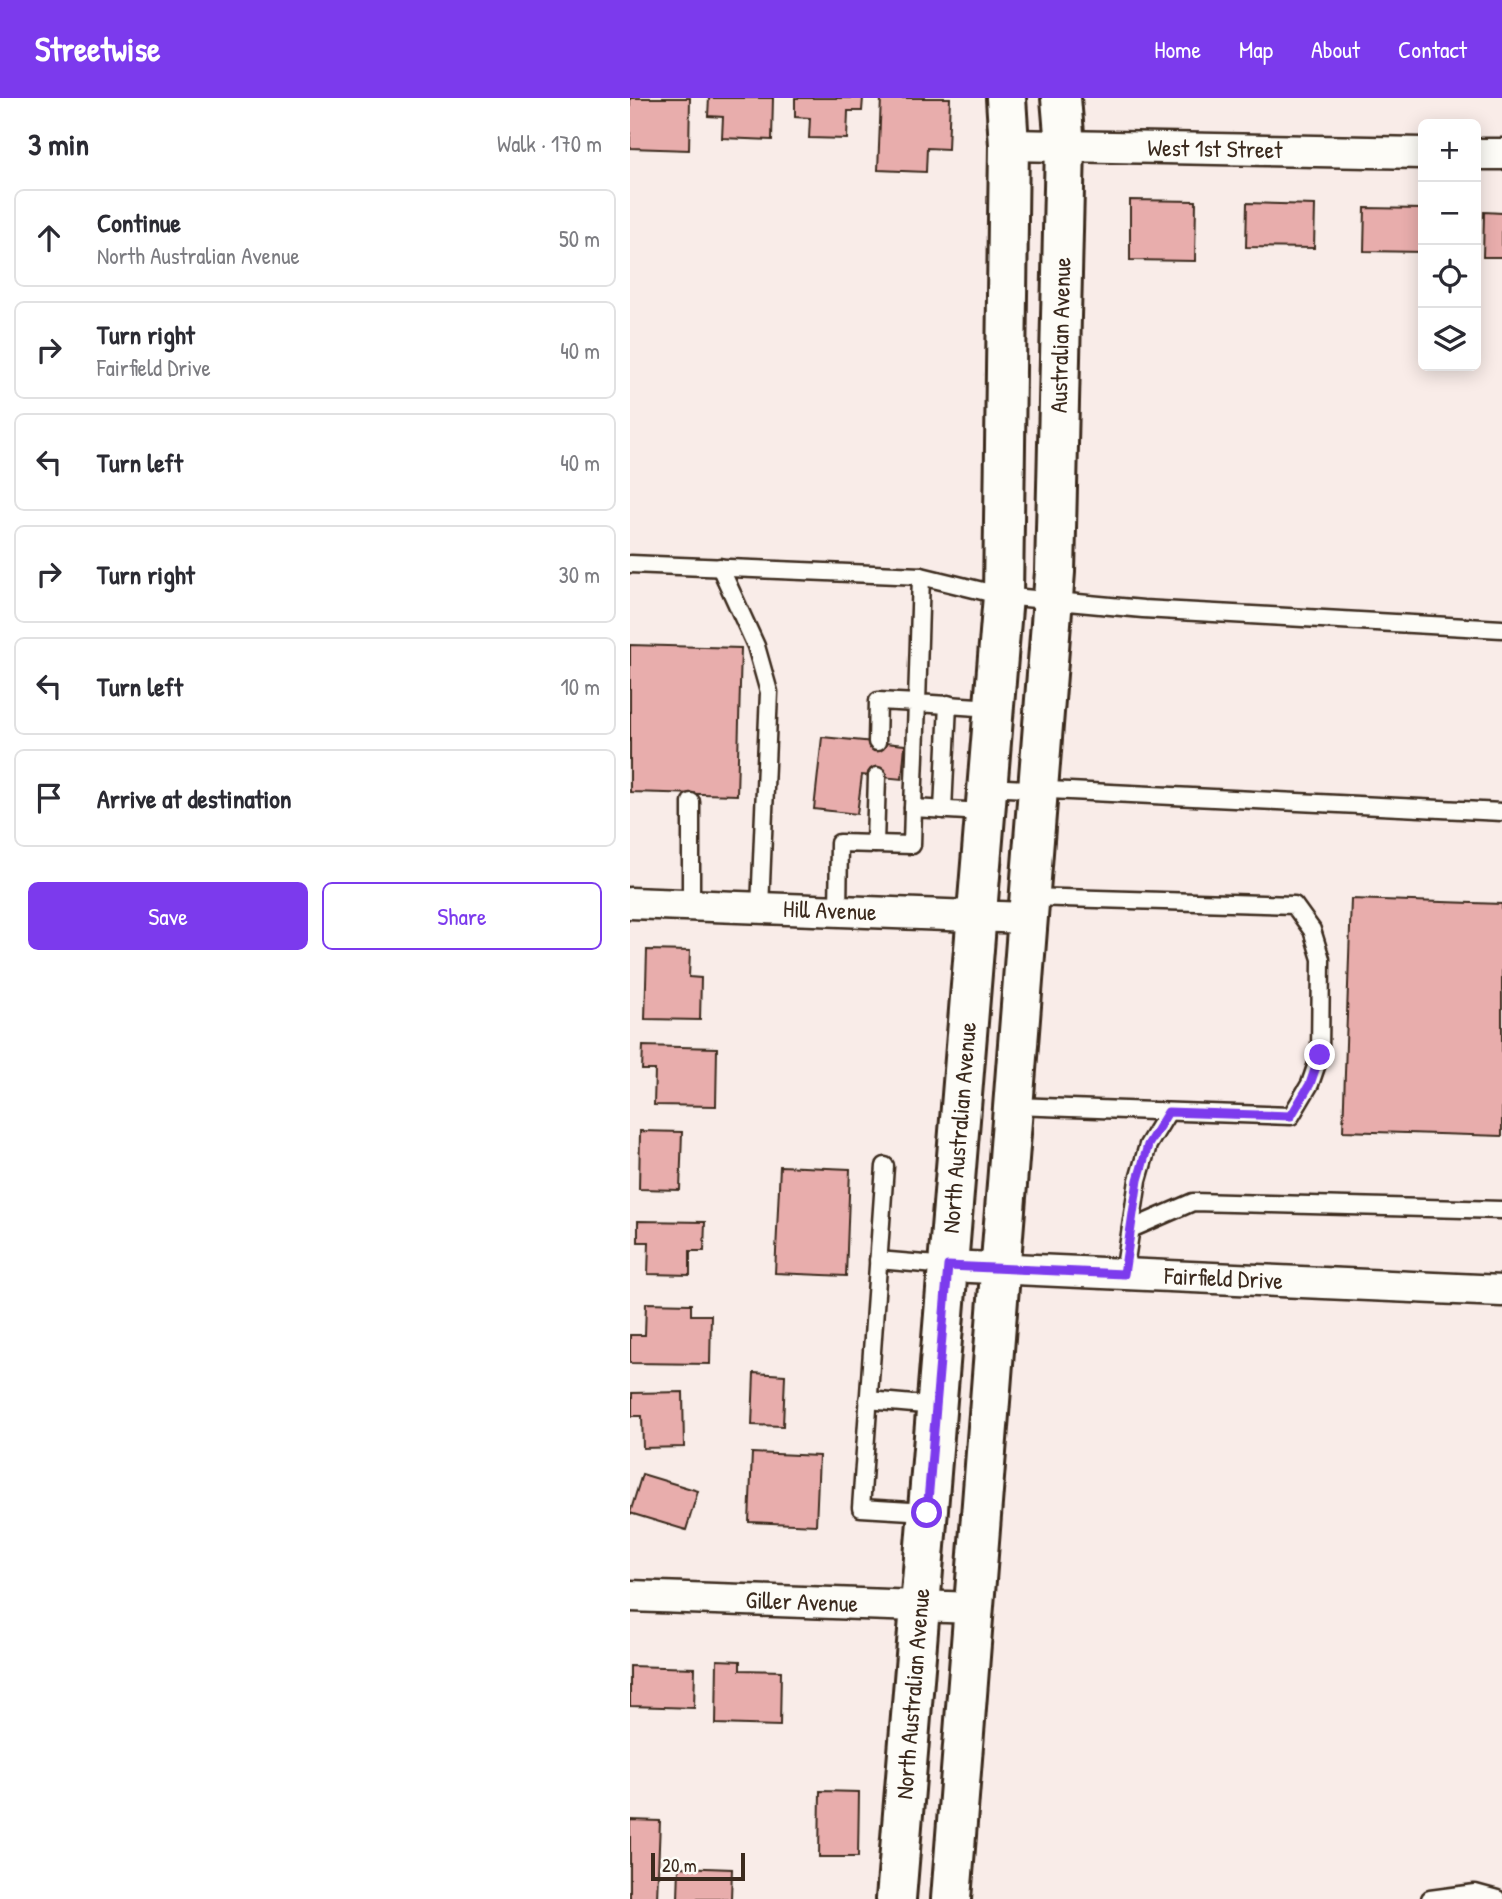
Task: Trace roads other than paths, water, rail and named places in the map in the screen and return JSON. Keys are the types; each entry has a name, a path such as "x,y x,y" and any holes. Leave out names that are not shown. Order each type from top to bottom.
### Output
{"main road":[{"path":"1004,581 1009,145 1006,98"},
{"name":"Australian Avenue","path":"1054,586 1065,146 1061,98"},
{"name":"North Australian Avenue","path":"896,1899 1004,581"},
{"path":"951,1899 1054,586"}],"street":[{"name":"West 1st Street","path":"1009,145 1418,153"},
{"path":"1481,154 1502,154"},
{"name":"Hill Avenue","path":"630,903 976,916 1029,907"},
{"name":"Fairfield Drive","path":"948,1266 1502,1292"},
{"name":"Giller Avenue","path":"630,1596 975,1608"}],"lane":[{"path":"630,564 1004,581 1054,586 1170,611 1502,629"},
{"path":"720,568 756,646 769,692 760,908"},
{"path":"838,911 839,843 912,845 921,576"},
{"path":"877,742 878,701 993,708"},
{"path":"943,810 948,704"},
{"path":"875,844 877,776"},
{"path":"913,808 943,810 1038,790 1502,812"},
{"path":"691,802 691,906"},
{"path":"1014,1106 1291,1116 1310,1084 1320,1055 1321,959 1312,930 1294,905 1029,907"},
{"path":"1124,1274 1138,1180 1148,1145 1168,1112"},
{"path":"884,1166 861,1508 927,1513"},
{"path":"1130,1229 1193,1202 1502,1210"},
{"path":"878,1260 948,1266"},
{"path":"868,1400 936,1406"},
{"path":"1430,1899 1475,1893 1497,1899"}]}
